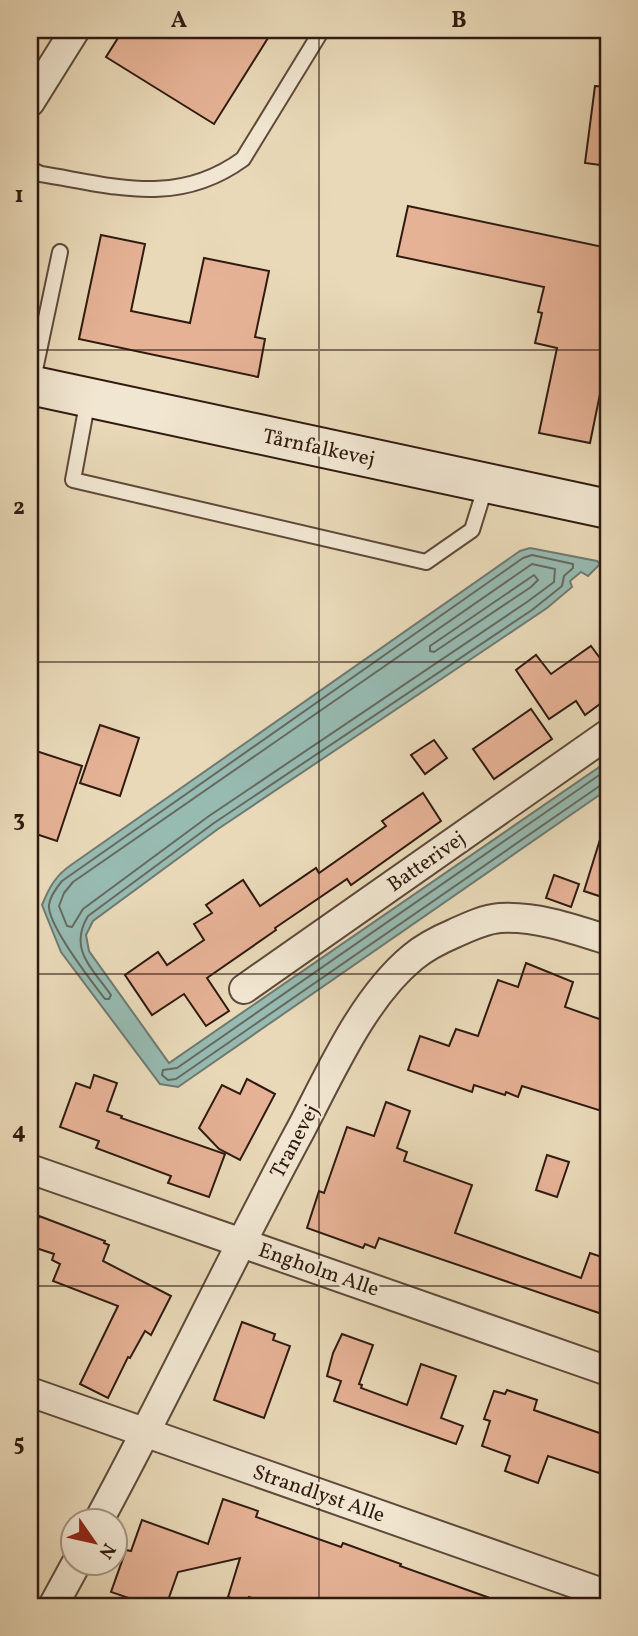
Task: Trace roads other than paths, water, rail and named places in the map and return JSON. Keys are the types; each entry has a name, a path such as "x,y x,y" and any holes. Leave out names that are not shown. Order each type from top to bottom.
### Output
{"street":[{"path":"30,102 75,30"},
{"name":"Tårnfalkevej","path":"31,385 608,509"},
{"name":"Batterivej","path":"244,989 608,734"},
{"name":"Tranevej","path":"107,1506 241,1241 362,1019 388,983 414,956 443,938 498,918 567,926 608,940"},
{"name":"Engholm Alle","path":"30,1169 608,1371"},
{"name":"Strandlyst Alle","path":"30,1392 608,1595"},
{"path":"53,1606 70,1576"}],"lane":[{"path":"30,169 41,174 145,191 198,183 223,174 243,159 322,30"},
{"path":"31,385 60,252"},
{"path":"88,398 73,480 426,562 472,530 487,483"}],"water":[{"path":"530,548 597,561 600,564 588,576 581,572 570,581 572,587 547,608 218,829 93,921 86,935 89,951 169,1063 608,761 608,789 178,1087 160,1084 61,952 42,905 53,883 71,865 520,551"}],"waterway":[{"path":"30,35 33,30"}]}
